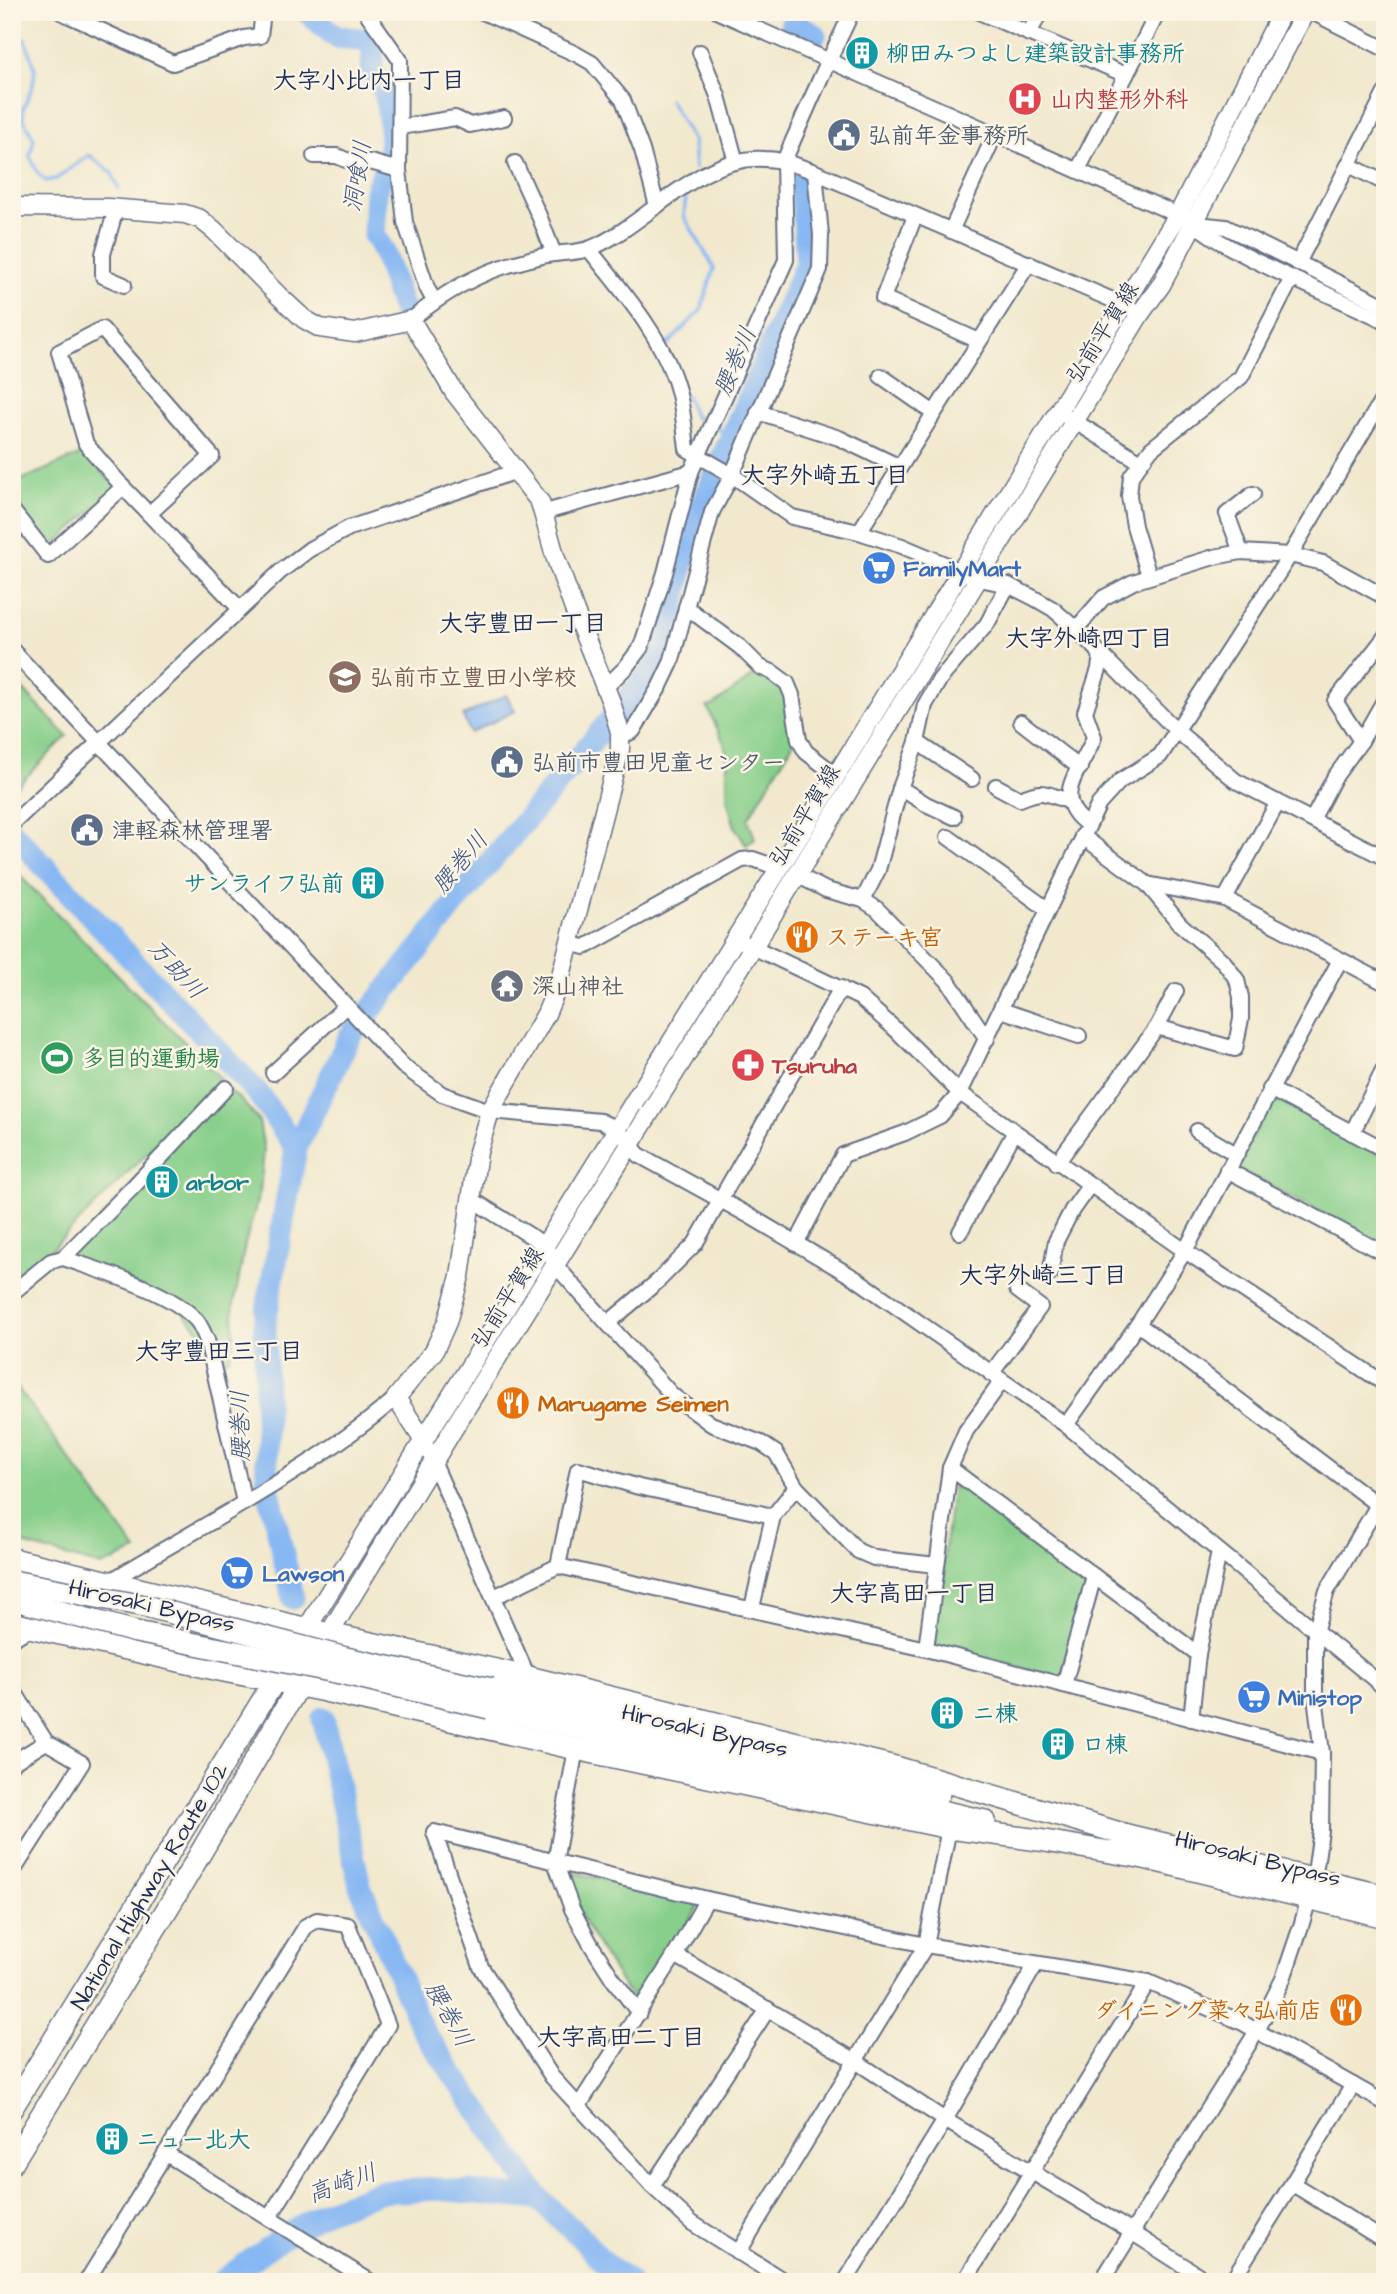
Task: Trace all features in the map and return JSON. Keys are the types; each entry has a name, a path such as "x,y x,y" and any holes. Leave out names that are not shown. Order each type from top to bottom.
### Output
{"highway":[{"path":"12,1559 329,1634 528,1677 899,1768 1130,1836"},
{"name":"Hirosaki Bypass","path":"12,1581 145,1606 490,1698 1146,1858 1311,1889 1385,1896"},
{"name":"Hirosaki Bypass","path":"12,1599 136,1632 345,1674 490,1698 845,1772 1130,1836 1311,1889 1385,1917"},
{"path":"22,1625 576,1749 949,1828 1146,1858"},
{"name":"National Highway Route 102","path":"12,2108 307,1628"},
{"name":"National Highway Route 102","path":"12,2164 183,1883 329,1634"}],"main road":[{"name":"弘前平賀線","path":"307,1628 736,939 1124,305 1178,215 1282,12"},
{"name":"弘前平賀線","path":"329,1634 980,579 1140,314 1161,285 1305,12"},
{"path":"12,207 116,209 185,214 200,219 222,237 279,296 304,319 320,328 355,333 411,320 454,392 540,502 545,512 555,556 608,695 620,734 620,749 559,983 546,1014 490,1111 478,1152 460,1276 447,1322 434,1351 396,1398 424,1441"}],"street":[{"path":"61,12 173,63 244,38 260,36 263,12"},
{"path":"366,12 400,60 400,127 392,168 405,222 427,288 434,300"},
{"path":"483,12 501,16 592,64 623,100 642,150 657,206"},
{"path":"719,12 1196,223 1219,240 1292,278 1385,321"},
{"path":"608,695 641,647 666,573 691,472 702,458 786,260 783,161 852,12"},
{"path":"979,12 1126,75"},
{"path":"1029,34 1040,12"},
{"path":"1078,170 1158,12"},
{"path":"1311,12 1385,49"},
{"path":"700,52 718,96 736,162"},
{"path":"1297,263 1385,93"},
{"path":"400,127 455,118 470,125 504,118"},
{"path":"951,231 995,134"},
{"path":"314,156 337,156 392,168"},
{"path":"411,320 434,300 496,269 520,261 589,249 606,241 701,175 736,162 761,158 783,161 815,172 1029,263 1140,314"},
{"path":"515,163 554,254"},
{"path":"1349,166 1385,183"},
{"path":"620,734 633,731 671,663 712,512 820,269 821,235 815,172"},
{"path":"116,209 103,254 103,276 124,285"},
{"path":"915,216 883,298 979,341"},
{"path":"1196,223 1226,227 1385,306"},
{"path":"589,249 649,329 673,374 681,403 687,449 728,473 792,517 859,532 902,546 980,579 1007,585 1053,608 1177,731 1236,780 1385,858"},
{"path":"859,532 1029,263"},
{"path":"1149,576 1133,526 1129,495 1132,476 1151,449 1241,377 1292,278"},
{"path":"149,514 212,456 102,329 59,352 86,444 123,487 240,609"},
{"path":"881,376 934,413"},
{"path":"796,1244 843,1155 905,1133 940,1116 960,1094 1099,804 1120,781 1160,755 1177,731 1290,555 1385,396"},
{"path":"758,412 839,438 900,467"},
{"path":"1059,412 1141,462"},
{"path":"15,821 295,560 329,537 349,528 517,471"},
{"path":"545,512 691,472"},
{"path":"12,510 48,556 123,487"},
{"path":"1241,552 1227,514 1253,494"},
{"path":"1076,629 1103,598 1133,582 1214,557 1241,552 1290,555 1323,563 1384,597"},
{"path":"863,900 878,870 900,788 917,743 922,711 940,679 987,624 1007,585"},
{"path":"686,607 740,647 760,667 787,682 792,695 799,740 806,752 836,775"},
{"path":"1361,741 1335,701 1385,637"},
{"path":"12,650 348,1009 403,1066 421,1080 442,1094 490,1111 600,1121 617,1129 639,1155 858,1280 1066,1425 1385,1688"},
{"path":"1101,654 1085,712 1094,737 1068,789 1069,801 1085,830 1147,884 1180,924 1224,962 1237,980 1241,997 1241,1019 1235,1049 1157,1027"},
{"path":"1312,820 1334,778 1361,741 1385,699"},
{"path":"1021,722 1080,768"},
{"path":"917,743 972,779"},
{"path":"996,786 1020,799 1046,792 1069,801"},
{"path":"900,788 954,817"},
{"path":"1225,899 1278,802"},
{"path":"947,836 1047,909"},
{"path":"570,944 585,947 742,860 753,859 779,869"},
{"path":"797,875 827,890 863,900 877,909 948,981 987,1039"},
{"path":"1147,884 1225,899 1385,983"},
{"path":"736,939 860,998 960,1094 1185,1251 1385,1384"},
{"path":"1066,1425 1138,1324 1185,1251 1340,960"},
{"path":"608,1323 658,1281 695,1244 841,988"},
{"path":"1057,1163 1157,1027 1176,990"},
{"path":"273,1073 348,1009"},
{"path":"1000,1010 1079,1036"},
{"path":"1352,1133 1385,1067"},
{"path":"12,1293 51,1261 63,1258 226,1088"},
{"path":"1270,1089 1385,1150"},
{"path":"1197,1131 1236,1154"},
{"path":"960,1232 1014,1133"},
{"path":"1227,1170 1385,1254"},
{"path":"1050,1274 1056,1241 1072,1210 1090,1186"},
{"path":"471,1199 545,1245 556,1266 672,1395 711,1424 761,1443 776,1453 796,1487 858,1551 874,1558 936,1565"},
{"path":"63,1258 136,1284 177,1305 198,1321 207,1340 249,1499"},
{"path":"926,1649 950,1468 966,1432 1040,1307 1017,1290"},
{"path":"1101,2282 1257,2031 1283,1979 1311,1889 1321,1831 1322,1753 1315,1696 1315,1632 1327,1591 1382,1503 1138,1324"},
{"path":"12,1639 22,1625 109,1582 359,1430 396,1398"},
{"path":"424,1441 528,1677"},
{"path":"950,1468 1198,1654"},
{"path":"558,1566 578,1469 639,1486 774,1516"},
{"path":"752,1608 774,1516 796,1487"},
{"path":"1191,1719 1198,1654 1219,1552"},
{"path":"494,1597 558,1566 926,1649 1322,1753"},
{"path":"1064,1685 1094,1576"},
{"path":"12,1688 46,1742 82,1763 12,1873"},
{"path":"12,1763 46,1742"},
{"path":"576,1749 555,1861 572,1909 590,1943 639,2012"},
{"path":"738,2253 926,1945 949,1828"},
{"path":"786,2282 692,2223 652,2186 552,2077 481,1966 434,1832 706,1899 926,1945 1148,1982 1174,1991 1257,2031 1385,2104"},
{"path":"578,2107 675,1955 706,1899"},
{"path":"86,2282 306,1926 317,1920 348,1925 388,2025 274,2221"},
{"path":"675,1955 854,2060 945,2120 1132,2232 1209,2282"},
{"path":"845,2282 945,2120 1036,1964"},
{"path":"964,2282 1148,1982"},
{"path":"652,2186 768,2009"},
{"path":"1231,2282 1353,2085"},
{"path":"165,2153 371,2282"},
{"path":"1293,2184 1385,2241"}],"green space":[{"path":"84,453 117,488 49,550 12,500 12,484"},
{"path":"757,673 774,676 788,697 795,740 748,819 755,839 746,845 735,827 727,799 727,755 724,743 707,707"},
{"path":"12,678 67,736 12,791"},
{"path":"12,868 221,1079 12,1289"},
{"path":"226,1088 241,1100 259,1121 264,1151 260,1191 245,1244 233,1310 234,1335 230,1357 220,1362 210,1352 207,1340 177,1305 63,1258"},
{"path":"1273,1098 1385,1157 1385,1246 1236,1168"},
{"path":"12,1380 137,1551 101,1566 12,1541"},
{"path":"954,1476 1087,1580 1061,1678 932,1646"},
{"path":"567,1871 701,1902 640,2002 634,2002 593,1937 573,1898"}],"water":[{"path":"506,695 515,711 470,733 463,716"}],"waterway":[{"name":"洞喰川","path":"307,12 336,37 373,40 376,44 372,70 387,101 391,137 389,163 376,192 374,235 383,250 403,310"},
{"name":"腰巻川","path":"798,12 792,23 815,35"},
{"path":"12,43 25,39 35,68 33,85 23,109 23,118 34,139 30,156 38,174 46,181 56,179 89,155 112,173 119,189"},
{"path":"669,99 693,141 695,169"},
{"name":"腰巻川","path":"293,1598 267,1483 265,1322 296,1148 350,1036 458,900 650,673 672,615 683,562 698,514 807,262 802,184"},
{"path":"666,346 701,310 714,268 684,216 686,195"},
{"path":"686,395 694,416 708,424"},
{"path":"715,427 731,437"},
{"name":"万助川","path":"12,832 257,1092 296,1148"},
{"name":"腰巻川","path":"323,1718 360,1886 422,2029 539,2199 604,2263 629,2282"},
{"name":"高崎川","path":"221,2282 274,2243 324,2212 379,2192 438,2189 539,2199"}],"place":[{"name":"柳田みつよし建築設計事務所","path":"862,53"},
{"name":"山内整形外科","path":"1025,99"},
{"name":"弘前年金事務所","path":"844,135"},
{"name":"FamilyMart","path":"879,568"},
{"name":"弘前市立豊田小学校","path":"345,677"},
{"name":"弘前市豊田児童センター","path":"507,762"},
{"name":"津軽森林管理署","path":"87,830"},
{"name":"サンライフ弘前","path":"368,883"},
{"name":"ステーキ宮","path":"802,937"},
{"name":"深山神社","path":"507,986"},
{"name":"多目的運動場","path":"57,1058"},
{"name":"Tsuruha","path":"748,1065"},
{"name":"arbor","path":"162,1182"},
{"name":"Marugame Seimen","path":"513,1403"},
{"name":"Lawson","path":"237,1573"},
{"name":"Ministop","path":"1254,1697"},
{"name":"ニ棟","path":"947,1713"},
{"name":"ロ棟","path":"1058,1744"},
{"name":"ダイニング菜々弘前店","path":"1346,2010"},
{"name":"ニュー北大","path":"112,2139"}],"district":[{"name":"大字小比内一丁目","path":"369,80"},
{"name":"大字外崎五丁目","path":"825,475"},
{"name":"大字豊田一丁目","path":"523,623"},
{"name":"大字外崎四丁目","path":"1089,638"},
{"name":"大字外崎三丁目","path":"1043,1275"},
{"name":"大字豊田三丁目","path":"219,1351"},
{"name":"大字高田一丁目","path":"914,1593"},
{"name":"大字高田二丁目","path":"621,2037"}]}
